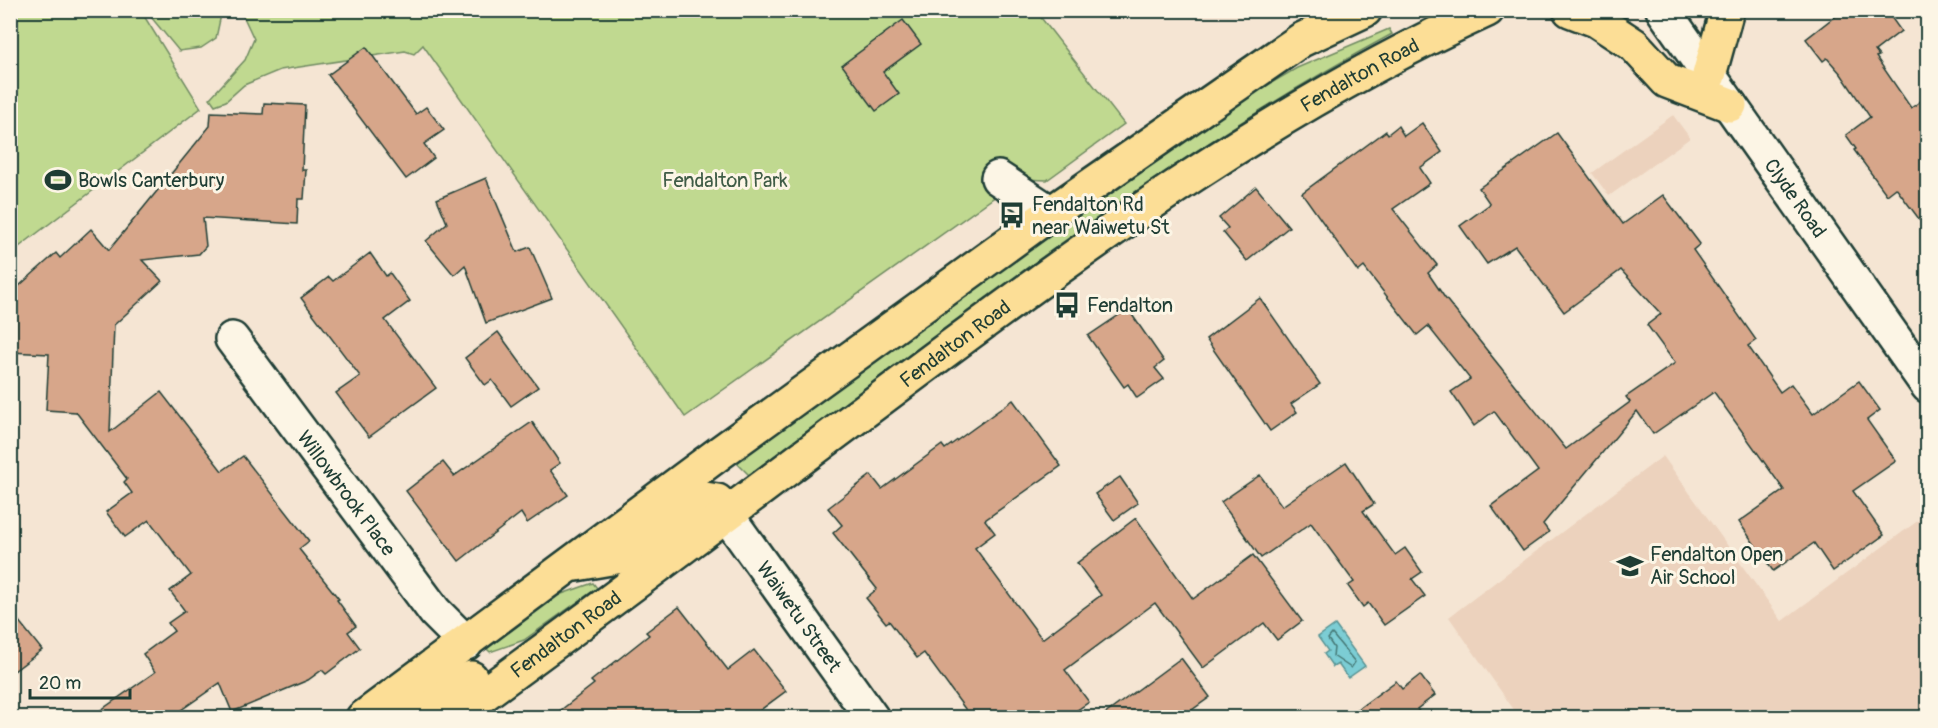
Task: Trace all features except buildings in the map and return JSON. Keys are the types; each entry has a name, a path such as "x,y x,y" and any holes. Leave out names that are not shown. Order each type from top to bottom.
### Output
{"main road":[{"name":"Fendalton Road","path":"451,717 1065,261 1238,144 1362,71 1487,10"},
{"path":"1570,10 1596,20 1634,45 1667,81 1730,105"},
{"path":"1709,75 1726,10"},
{"path":"363,717 466,643 721,452 1051,213 1301,40 1353,14"},
{"path":"571,565 622,556 705,499 717,501 726,514"},
{"path":"393,696 392,705 395,714 412,717 470,678 508,675"}],"street":[{"name":"Clyde Road","path":"1664,10 1928,386"},
{"path":"998,178 1051,213"},
{"name":"Willowbrook Place","path":"232,339 440,618 466,643"},
{"name":"Waiwetu Street","path":"726,514 872,717"}],"shaded area":[{"path":"1673,115 1690,138 1609,196 1592,173"},
{"name":"Fendalton Open Air School","path":"1663,456 1782,621 1927,514 1927,717 1519,717 1449,617"}],"green space":[{"path":"222,10 216,38 201,48 179,51 146,11"},
{"name":"Fendalton Park","path":"1035,10 1124,124 1047,180 1020,179 685,417 423,45 414,54 405,51 280,70 244,85 226,101 215,105 210,98 245,60 254,39 241,11"},
{"name":"Bowls Canterbury","path":"10,11 141,11 201,108 11,253"},
{"path":"1389,29 1392,34 1307,82 1224,133 1143,187 984,300 749,475 736,462 891,347 1256,92 1297,68"},
{"path":"593,583 597,588 524,640 490,652 487,649 556,596"}],"water":[{"path":"1335,625 1365,666 1348,678 1338,664 1333,667 1324,654 1328,651 1318,637"}],"place":[{"name":"Bowls Canterbury","path":"58,180"},
{"name":"Fendalton Rd near Waiwetu St","path":"1012,215"},
{"name":"Fendalton","path":"1067,305"},
{"name":"Fendalton Open Air School","path":"1630,566"}]}
